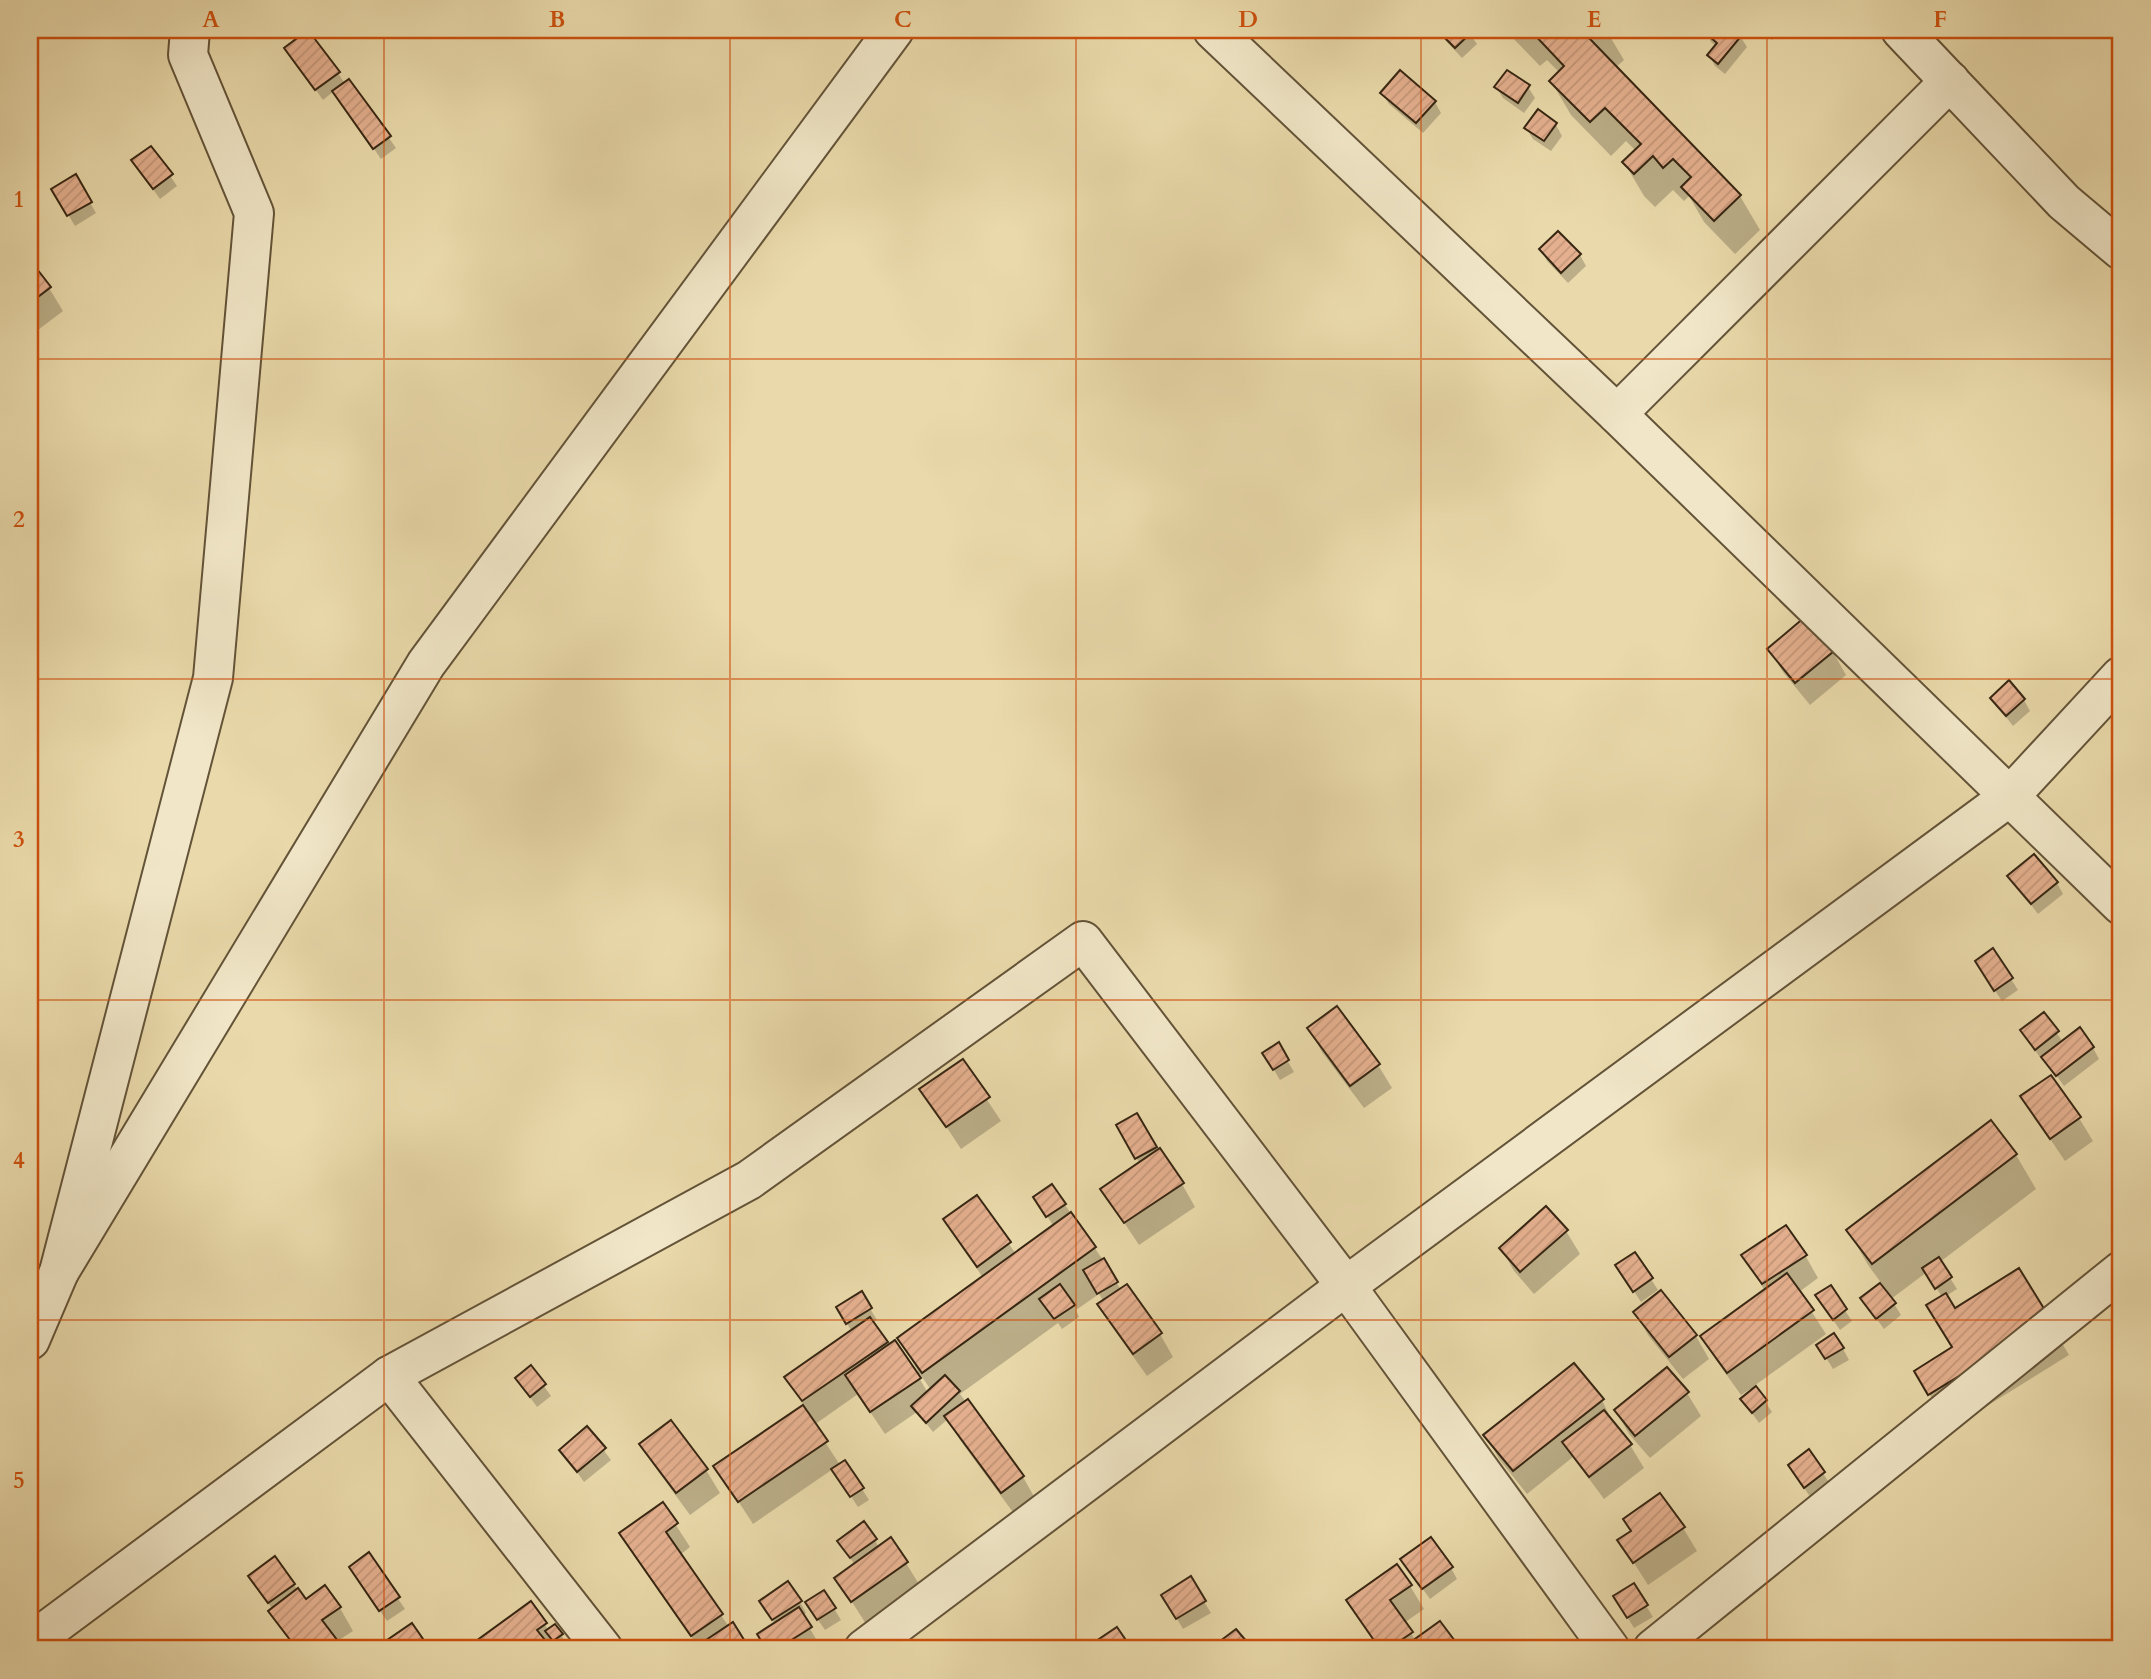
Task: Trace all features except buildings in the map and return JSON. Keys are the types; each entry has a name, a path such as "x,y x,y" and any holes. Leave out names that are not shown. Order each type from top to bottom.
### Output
{"street":[{"path":"59,1272 213,678 254,213 188,55 190,30"},
{"path":"30,1340 59,1272 426,664 894,30"},
{"path":"1213,30 1617,414 2121,905"},
{"path":"1900,30 2064,202 2121,250"},
{"path":"1617,414 1950,81"},
{"path":"864,1649 1346,1286 2009,797 2121,676"},
{"path":"30,1643 389,1376 749,1180 1083,941 1346,1286 1610,1649"},
{"path":"1653,1649 2121,1271"},
{"path":"389,1376 603,1649"}]}
